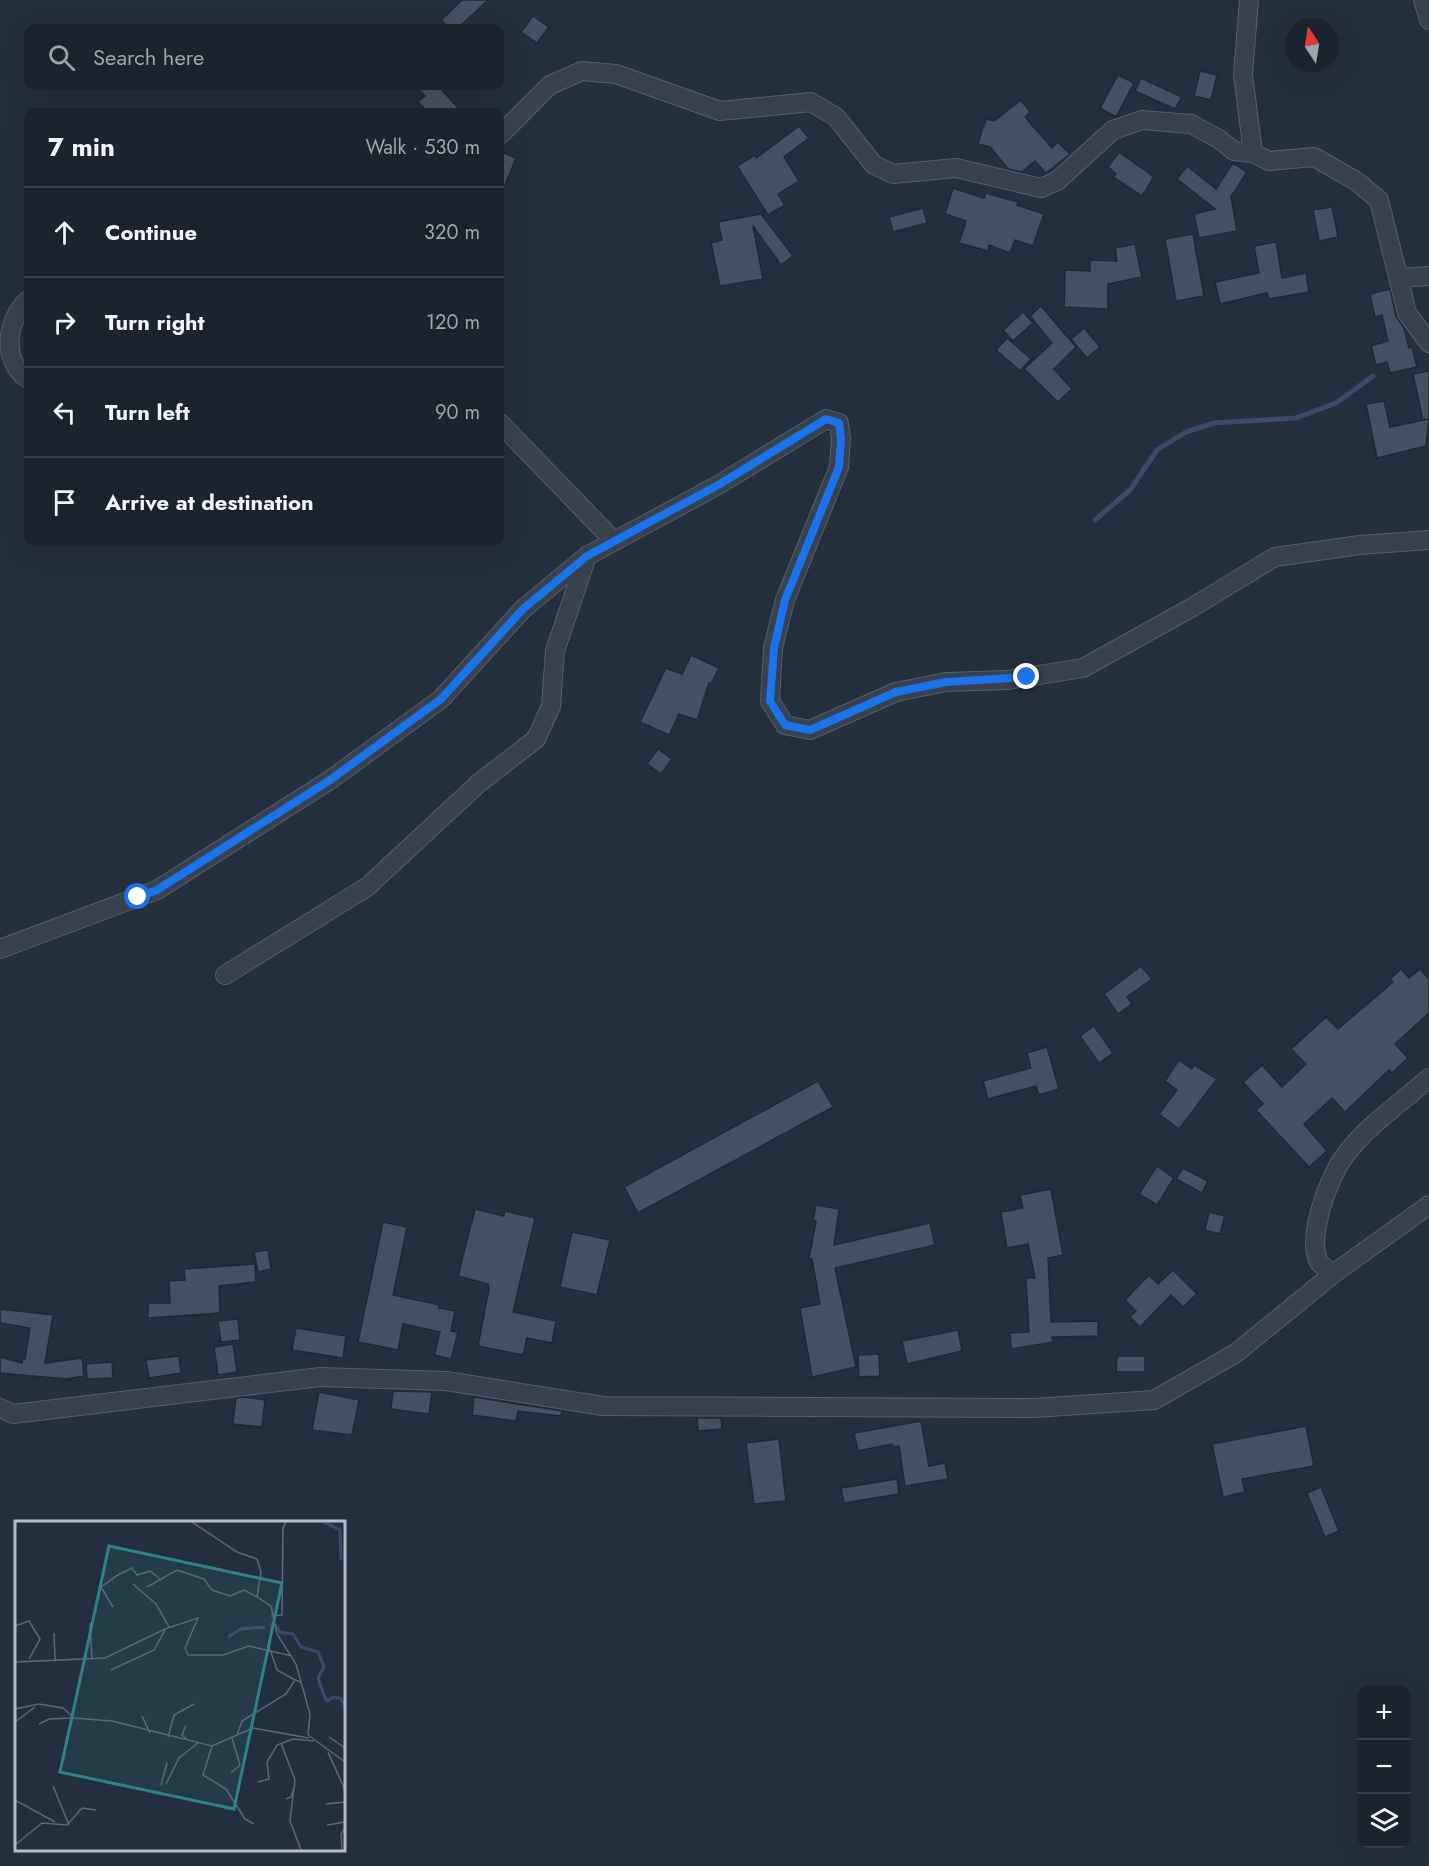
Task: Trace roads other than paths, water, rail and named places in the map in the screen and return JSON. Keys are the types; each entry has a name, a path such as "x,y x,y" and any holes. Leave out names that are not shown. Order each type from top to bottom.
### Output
{"street":[{"path":"1249,0 1243,74 1253,153"},
{"path":"1423,0 1429,20"},
{"path":"504,131 550,85 582,71 616,74 720,111 811,102 836,117 874,165 893,174 956,168 1041,188 1057,181 1113,130 1142,120 1191,124 1219,139 1234,151 1253,153 1269,161 1314,157 1356,181 1379,200 1407,312 1429,343"},
{"path":"1399,278 1429,276"},
{"path":"24,304 8,334 14,365 24,375"},
{"path":"0,949 157,890 330,780 441,699 523,609 587,556 720,484 826,419 839,423 841,439 839,467 785,600 771,667 770,701 785,725 810,730 896,692 946,682 1008,680 1083,668 1191,608 1275,557 1360,545 1429,540"},
{"path":"504,427 614,541"},
{"path":"225,975 367,887 479,783 536,740 551,706 555,651 587,556"},
{"path":"1333,1274 1319,1262 1315,1245 1316,1221 1343,1158 1379,1120 1429,1078"},
{"path":"4,1414 321,1377 446,1381 603,1406 1034,1408 1154,1400 1236,1353 1333,1274 1429,1205"}],"waterway":[{"path":"1095,520 1130,490 1157,450 1186,432 1214,423 1296,418 1336,403 1373,376"}]}
